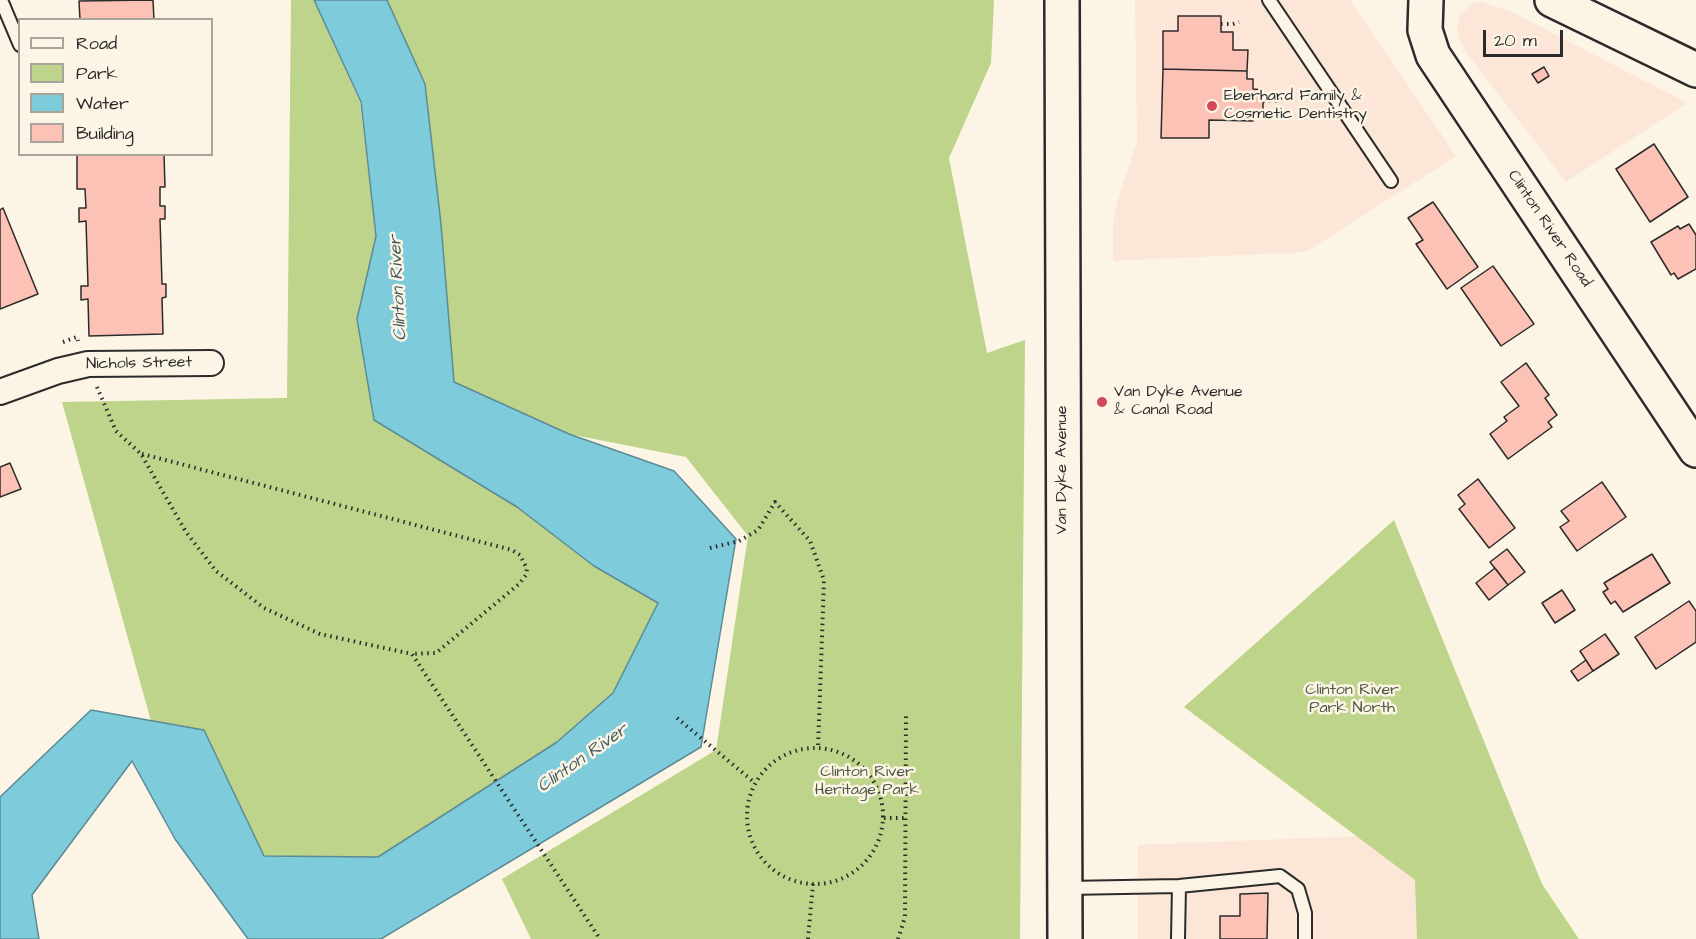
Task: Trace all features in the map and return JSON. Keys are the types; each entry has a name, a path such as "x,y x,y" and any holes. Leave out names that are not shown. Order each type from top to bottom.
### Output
{"main road":[{"name":"Van Dyke Avenue","path":"1062,0 1065,939"},
{"name":"Clinton River Road","path":"1426,0 1425,30 1433,55 1696,450"},
{"path":"1552,0 1696,70"}],"street":[{"name":"Nichols Street","path":"0,392 66,369 88,364 211,363"}],"lane":[{"path":"1,0 18,40"},
{"path":"1269,0 1391,181"},
{"path":"1065,888 1179,886 1280,876 1298,889 1305,913 1305,939"},
{"path":"1178,939 1179,886"}],"path":[{"path":"1221,24 1239,22"},
{"path":"1263,101 1276,101 1286,94"},
{"path":"95,384 116,431 141,454 186,532 216,571 264,608 320,634 412,654 436,653 519,584 526,575 527,569 520,555 512,550 141,454"},
{"path":"710,548 739,541 758,530 775,502 810,541 824,580 818,748"},
{"path":"412,654 435,685 600,939"},
{"path":"898,939 905,917 906,715"},
{"path":"677,718 755,783"},
{"path":"818,748 839,752 857,762 872,778 881,797 884,818 880,839 870,858 854,873 834,882 813,884 790,880 770,868 756,850 748,828 748,805 755,783 767,768 782,757 799,750 818,748"},
{"path":"884,818 906,818"},
{"path":"808,939 813,884"}],"shaded area":[{"path":"1135,0 1350,0 1456,156 1306,252 1113,261 1113,223 1117,203 1137,141"},
{"path":"1482,2 1514,13 1687,103 1566,182 1465,51 1457,29 1460,15 1472,4"},
{"path":"1358,836 1416,880 1417,939 1138,939 1138,845"}],"green space":[{"path":"291,0 314,0 360,102 376,236 357,319 517,507 594,566 658,603 613,693 557,742 378,857 264,856 204,731 151,721 62,402 287,398"},
{"name":"Clinton River Heritage Park","path":"387,0 994,0 991,63 949,158 987,353 1025,340 1020,939 531,939 502,879 716,750 748,536 686,457 569,434 454,383 441,224 425,84"},
{"name":"Clinton River Park North","path":"1394,520 1542,884 1579,939 1417,939 1415,880 1184,707"}],"water":[{"name":"Clinton River","path":"314,0 387,0 425,84 441,224 454,382 569,434 674,471 736,539 701,747 381,939 248,939 175,839 132,761 32,895 39,939 0,939 0,797 91,710 204,730 264,856 378,857 557,742 613,693 658,603 594,566 517,507 374,420 357,319 376,236 361,102"}],"building":[{"path":"153,0 154,18 80,18 79,1"},
{"path":"1178,16 1221,16 1221,32 1233,32 1233,50 1248,50 1247,71 1163,69 1163,31 1178,31"},
{"path":"1544,67 1549,76 1538,83 1532,74"},
{"name":"Eberhard Family & Cosmetic Dentistry","path":"1163,69 1247,71 1247,79 1253,79 1253,89 1263,90 1263,112 1253,111 1253,121 1209,120 1209,138 1161,138"},
{"path":"1654,144 1688,197 1650,222 1616,169"},
{"path":"77,156 164,156 165,187 160,187 160,206 165,206 165,219 160,219 162,284 166,284 166,297 162,298 163,334 89,336 88,299 81,300 81,286 88,286 86,221 79,222 79,208 86,208 85,189 77,189"},
{"path":"1433,202 1478,267 1447,289 1416,244 1423,240 1408,218"},
{"path":"3,208 38,294 0,309 0,210"},
{"path":"1689,224 1696,235 1696,269 1678,279 1674,273 1671,275 1651,242 1678,226 1680,229"},
{"path":"1493,266 1534,324 1501,346 1461,288"},
{"path":"1526,363 1549,395 1545,398 1557,415 1548,422 1552,427 1508,459 1490,434 1507,421 1504,417 1519,406 1501,382"},
{"path":"10,463 21,489 0,497 0,467"},
{"path":"1478,479 1515,528 1489,548 1459,509 1465,504 1458,495"},
{"path":"1602,482 1626,517 1577,551 1560,527 1569,521 1561,511"},
{"path":"1507,549 1525,572 1508,585 1490,562"},
{"path":"1652,554 1670,583 1623,612 1615,601 1611,604 1603,592 1608,589 1604,583"},
{"path":"1495,568 1508,585 1489,600 1476,583"},
{"path":"1562,590 1575,610 1555,623 1542,603"},
{"path":"1689,601 1696,611 1696,642 1656,669 1635,637"},
{"path":"1605,634 1619,654 1593,671 1580,651"},
{"path":"1586,660 1593,671 1578,681 1571,671"},
{"path":"1268,893 1267,939 1220,939 1220,916 1240,916 1240,894"}],"place":[{"name":"Eberhard Family & Cosmetic Dentistry","path":"1212,106"},
{"name":"Van Dyke Avenue & Canal Road","path":"1102,402"}]}
